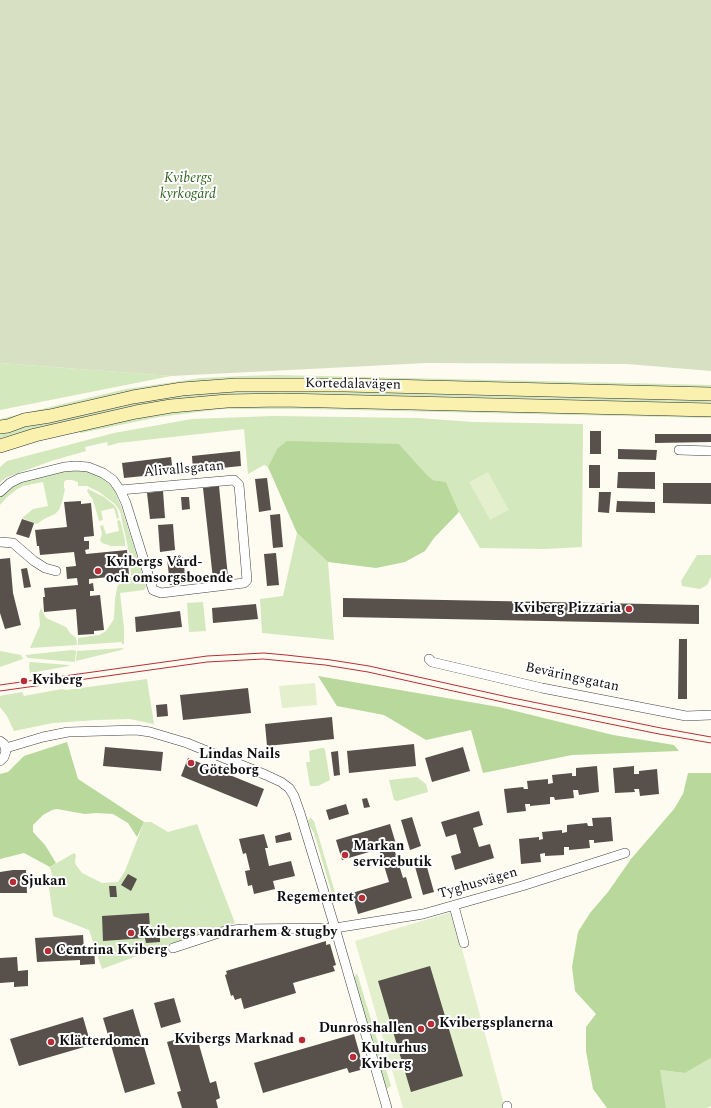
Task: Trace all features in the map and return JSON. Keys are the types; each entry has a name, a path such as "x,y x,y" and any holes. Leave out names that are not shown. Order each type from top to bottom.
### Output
{"main road":[{"name":"Kortedalavägen","path":"0,427 29,419 50,416 133,397 182,389 236,385 345,385 711,394"},
{"name":"Kortedalavägen","path":"0,446 35,435 130,414 171,406 227,401 290,400 711,410"}],"street":[{"path":"679,450 711,451"},
{"name":"Alivallsgatan","path":"0,492 10,483 20,478 76,466 88,467 103,473 113,480 120,490 126,502 153,590 161,593 244,583 247,580 239,485 234,480 120,490"},
{"path":"0,542 13,543 40,565 56,571"},
{"name":"Beväringsgatan","path":"429,659 432,662 542,688 686,716 711,716"},
{"path":"0,760 5,755 3,744 68,732 136,730 166,736 187,743 281,782 289,788 294,796 335,928 387,1108"},
{"name":"Tyghusvägen","path":"173,948 225,931 242,929 335,928 423,914 454,906 625,853"},
{"path":"454,906 464,943"}],"green space":[{"name":"Kvibergs kyrkogård","path":"0,0 711,0 711,371 627,364 427,363 171,376 0,363"},
{"path":"0,363 171,376 0,410"},
{"path":"277,375 711,385 711,388 274,378 215,380 0,424 0,419 126,389 201,378"},
{"path":"272,390 711,400 711,404 267,394 0,441 0,431 114,407 170,397 214,392"},
{"path":"287,406 711,416 711,418 307,409 222,409 159,417 81,433 79,432 125,420 196,409 220,407"},
{"path":"273,416 418,418 473,422 583,424 582,547 545,549 480,548 459,512 446,482 433,480 399,444 277,449 268,467 264,465 248,474 244,429 118,443 108,446 107,442 85,447 86,451 51,461 5,478 0,483 0,467 7,461 114,433 192,419"},
{"path":"287,441 399,444 433,480 446,482 459,512 434,538 425,551 405,562 376,568 328,562 297,533 268,467 277,449"},
{"path":"83,470 96,474 106,480 115,491 145,582 146,587 144,590 120,593 124,628 124,644 122,644 122,642 78,645 78,638 99,635 106,631 114,619 115,599 118,585 129,579 131,576 130,557 120,511 115,504 99,492 87,486 78,486 78,482 66,480 64,482 65,489 59,510 55,514 37,524 22,518 33,509 48,506 43,482 23,486 7,497 0,505 1,495 18,483 64,471"},
{"path":"488,472 509,510 490,520 469,482"},
{"path":"88,489 104,497 114,505 117,509 119,518 117,519 114,508 101,511 103,520 99,521 93,500 87,491"},
{"path":"120,520 125,546 111,546 102,543 100,540 102,534 100,526 103,525 106,534 119,531 117,521"},
{"path":"297,533 328,562 334,640 262,633 260,599 283,596"},
{"path":"697,555 711,555 711,577 707,585 700,589 682,586 681,581"},
{"path":"203,602 206,631 189,632 187,603"},
{"path":"41,608 46,618 66,627 76,638 77,645 30,648 40,625 39,614"},
{"path":"124,648 121,650 76,661 77,651"},
{"path":"72,650 76,651 75,662 28,658 25,655"},
{"path":"0,651 21,655 23,659 0,667"},
{"path":"30,662 69,665 69,666 30,673"},
{"path":"318,676 499,707 613,735 674,745 679,751 572,755 483,773 471,730 426,740 384,715 337,706"},
{"path":"147,679 154,724 130,719 96,720 53,723 14,731 7,716 0,707 0,696 22,692 24,696 62,689 66,690"},
{"path":"315,683 317,705 282,708 279,686"},
{"path":"67,742 78,779 144,822 137,837 128,823 113,814 85,814 57,809 43,815 33,825 33,832 45,845 56,863 50,867 24,853 0,859 0,774 8,772 24,756"},
{"path":"324,748 325,750 330,780 318,786 310,786 306,762 310,762 309,751"},
{"path":"688,773 711,773 711,1058 685,1073 660,1070 666,1108 607,1108 593,1089 586,1051 586,1027 596,1014 575,991 572,967 578,932 590,913 608,892 631,859 674,809 683,794"},
{"path":"417,777 426,784 428,792 397,801 394,800 389,780"},
{"path":"310,818 314,821 336,896 333,897 314,833 309,825 308,821"},
{"name":"Kvibergs vandrarhem & stugby","path":"144,822 151,822 168,832 197,824 235,923 161,947 102,969 89,930 53,916 48,881 53,879 50,867 74,853 76,855 76,865 82,873 102,883 118,882 125,871"},
{"name":"Kvibergsplanerna","path":"452,912 505,1108 403,1108 355,941"},
{"path":"357,973 391,1086 386,1089 354,978"},
{"path":"711,1058 711,1106 707,1108 666,1108 659,1070 685,1073"}],"building":[{"path":"590,431 601,431 601,454 590,454"},
{"path":"655,434 711,434 711,442 655,443"},
{"path":"618,449 657,450 656,460 618,459"},
{"path":"240,451 241,466 193,471 192,456"},
{"path":"171,457 173,473 124,478 122,463"},
{"path":"589,465 600,465 600,488 589,488"},
{"path":"618,472 655,472 655,489 617,488"},
{"path":"267,478 271,510 259,512 255,479"},
{"path":"663,483 711,483 711,504 663,503"},
{"path":"219,486 228,577 213,579 203,488"},
{"path":"163,491 165,518 150,519 147,493"},
{"path":"599,492 611,492 609,513 598,512"},
{"path":"181,497 189,497 190,509 182,510"},
{"name":"Kvibergs Vård- och omsorgsboende","path":"81,501 81,504 91,503 94,536 84,537 84,541 89,541 89,549 85,550 86,554 127,550 129,575 89,579 89,584 93,583 94,591 90,591 90,596 100,595 104,630 94,631 94,634 78,635 76,609 44,612 43,597 45,597 44,588 78,585 77,578 67,579 66,567 76,566 74,552 40,555 35,530 67,527 64,502"},
{"path":"617,501 655,502 655,513 616,512"},
{"path":"280,514 283,547 273,548 270,515"},
{"path":"22,519 34,523 29,538 16,534"},
{"path":"173,524 175,550 160,552 158,525"},
{"path":"276,553 279,585 267,586 264,554"},
{"path":"183,557 186,583 170,585 167,558"},
{"path":"10,558 13,593 21,625 5,629 0,613 0,559"},
{"path":"27,568 31,587 24,588 21,569"},
{"path":"343,598 699,605 699,624 343,617"},
{"path":"256,604 258,619 213,623 212,608"},
{"path":"180,611 182,627 136,632 135,617"},
{"path":"679,639 687,639 687,699 678,699"},
{"path":"248,688 251,713 183,720 180,695"},
{"path":"167,704 168,716 157,717 156,705"},
{"path":"332,717 334,739 267,746 265,724"},
{"path":"414,744 416,766 349,773 347,751"},
{"path":"105,747 163,752 161,771 103,766"},
{"path":"463,747 470,771 432,782 425,758"},
{"path":"338,751 340,775 334,776 331,752"},
{"path":"188,758 264,789 257,807 181,776"},
{"path":"597,766 599,792 579,795 578,790 573,790 574,798 555,800 554,797 550,797 550,804 530,806 530,804 525,804 526,811 507,813 504,789 523,787 524,789 528,789 527,781 548,779 548,784 553,783 552,775 572,773 572,776 576,776 576,768"},
{"path":"634,766 634,774 639,774 639,771 657,769 659,794 640,796 639,789 634,789 635,792 615,793 613,768"},
{"path":"367,798 370,807 364,808 362,799"},
{"path":"346,804 349,814 329,820 326,810"},
{"path":"479,811 483,825 473,828 479,847 490,844 494,858 455,870 451,856 461,853 456,834 446,837 441,822"},
{"path":"412,817 421,846 410,850 401,820"},
{"path":"611,817 613,841 594,843 594,840 589,840 590,848 569,850 569,847 564,847 564,855 545,856 545,853 540,854 541,862 521,864 519,839 539,837 539,840 543,839 542,832 562,830 562,833 567,832 567,825 587,823 588,826 593,826 592,818"},
{"path":"390,824 396,844 393,845 403,878 406,877 412,898 358,914 352,893 389,882 379,849 342,860 336,840"},
{"path":"290,832 292,840 276,843 275,836"},
{"path":"264,834 268,848 265,848 269,866 291,861 295,876 273,881 275,889 254,894 252,885 248,886 245,871 250,870 246,853 243,854 239,839"},
{"path":"425,860 434,892 423,895 414,863"},
{"name":"Sjukan","path":"26,870 27,893 0,893 0,872"},
{"path":"128,874 137,879 131,891 121,885"},
{"path":"109,886 116,886 117,897 110,897"},
{"name":"Kvibergs vandrarhem & stugby","path":"149,913 150,928 160,927 160,942 146,943 145,938 103,941 102,916"},
{"path":"83,935 84,949 94,948 95,964 80,965 80,960 37,962 35,938"},
{"path":"326,941 326,945 330,944 336,965 333,966 335,971 293,983 296,993 244,1009 241,998 235,1000 233,995 231,996 225,975 227,974 226,971"},
{"path":"17,957 18,971 28,970 28,986 14,987 14,982 0,983 0,958"},
{"name":"Dunrosshallen","path":"430,966 463,1076 411,1092 378,981"},
{"path":"174,998 181,1022 161,1028 154,1003"},
{"path":"133,1009 155,1084 125,1093 103,1018"},
{"name":"Klätterdomen","path":"83,1017 91,1045 19,1066 10,1039"},
{"path":"196,1034 210,1083 216,1081 220,1098 216,1100 218,1108 182,1108 177,1092 181,1091 167,1042"},
{"path":"354,1034 364,1069 349,1073 347,1068 263,1093 254,1063"}],"tram line":[{"path":"0,685 207,656 264,653 331,660 369,666 508,697 711,737"},
{"path":"0,691 207,662 263,659 325,665 368,672 507,703 711,743"}],"place":[{"name":"Kvibergs Vård- och omsorgsboende","path":"98,571"},
{"name":"Kviberg Pizzaria","path":"629,609"},
{"name":"Kviberg","path":"24,681"},
{"name":"Lindas Nails Göteborg","path":"191,763"},
{"name":"Markan servicebutik","path":"345,855"},
{"name":"Sjukan","path":"13,882"},
{"name":"Regementet","path":"362,898"},
{"name":"Kvibergs vandrarhem & stugby","path":"131,933"},
{"name":"Centrina Kviberg","path":"48,951"},
{"name":"Kvibergsplanerna","path":"431,1024"},
{"name":"Dunrosshallen","path":"421,1029"},
{"name":"Kvibergs Marknad","path":"302,1040"},
{"name":"Klätterdomen","path":"51,1042"},
{"name":"Kulturhus Kviberg","path":"353,1057"}]}
